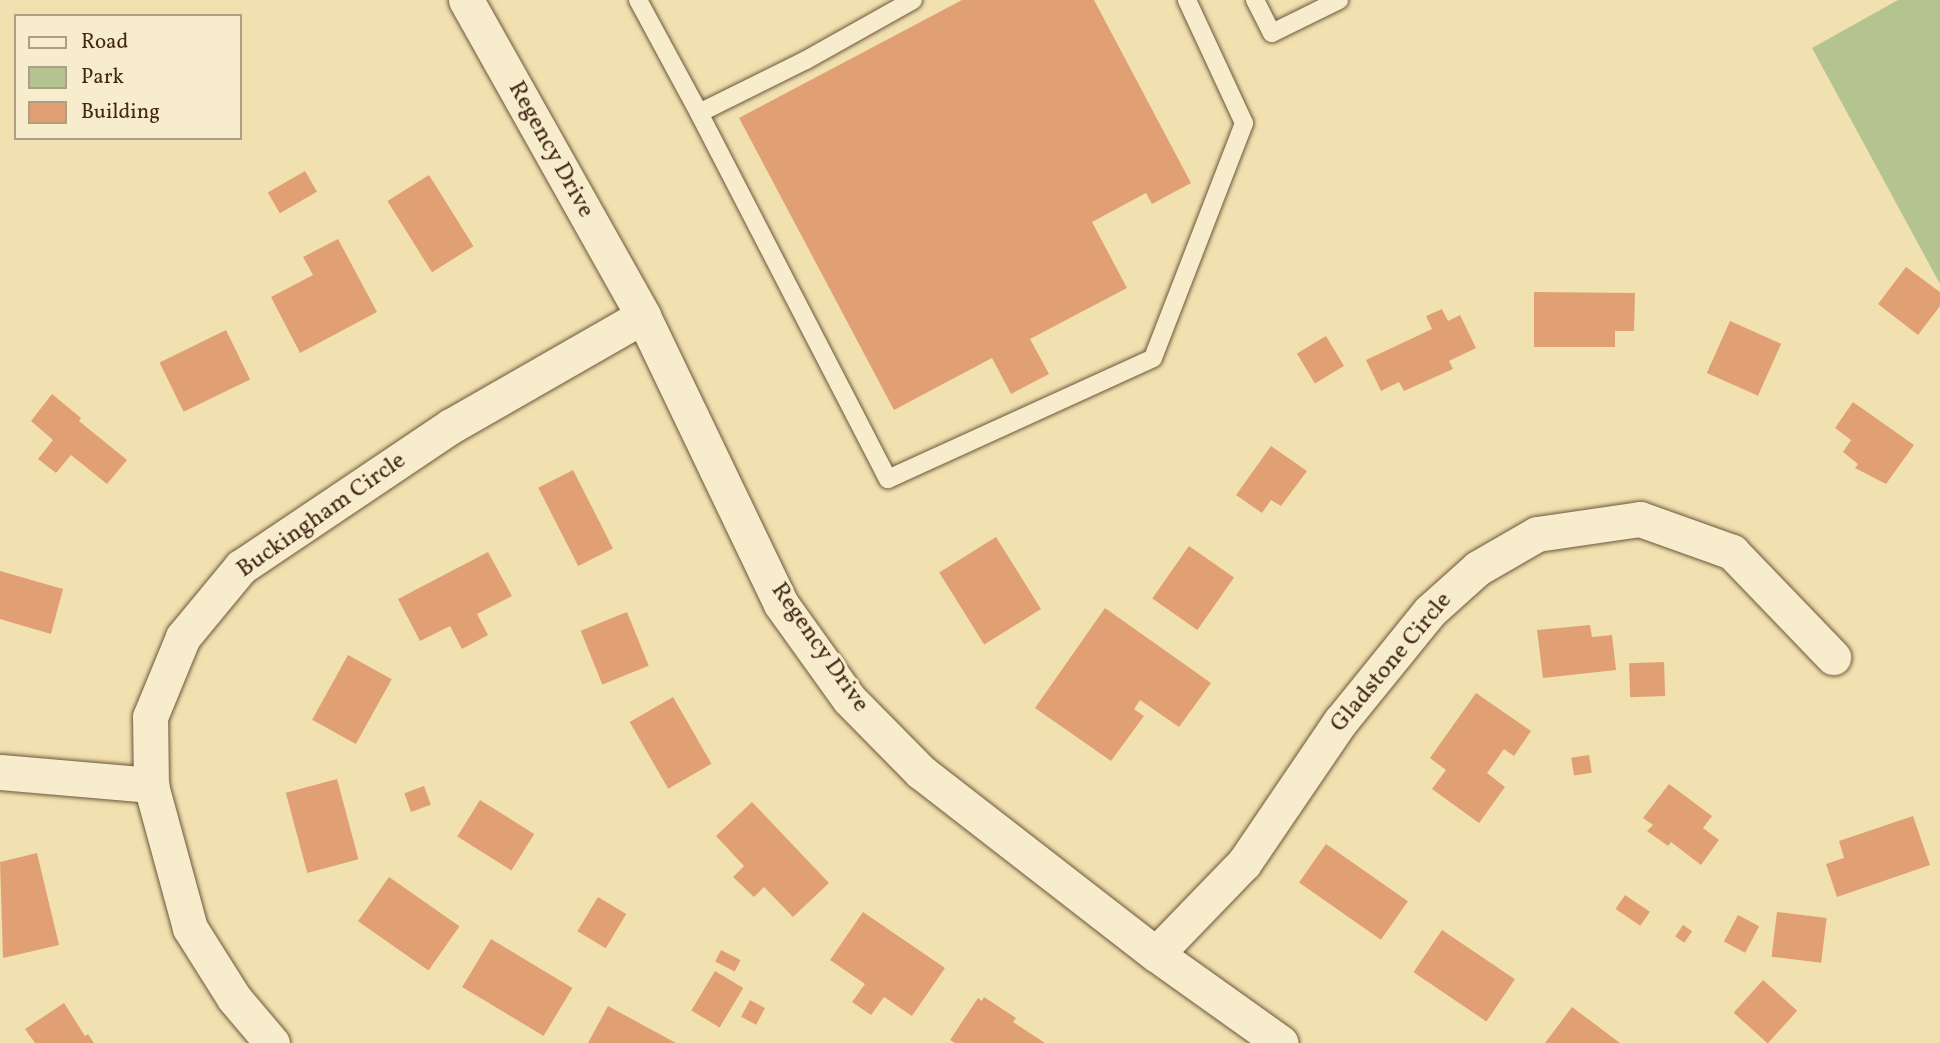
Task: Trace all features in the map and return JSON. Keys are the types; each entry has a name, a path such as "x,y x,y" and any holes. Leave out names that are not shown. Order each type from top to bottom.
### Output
{"street":[{"name":"Regency Drive","path":"466,0 643,316 781,604 849,699 920,772 1156,954 1281,1043"},
{"name":"Buckingham Circle","path":"272,1043 234,998 190,928 151,785 150,717 183,637 241,567 451,426 643,316"},
{"name":"Gladstone Circle","path":"1156,954 1244,863 1340,722 1430,611 1478,568 1538,534 1640,519 1732,552 1833,657"},
{"path":"0,772 151,785"}],"lane":[{"path":"638,0 888,479 1153,358 1244,123 1187,0"},
{"path":"699,113 806,60 913,0"},
{"path":"1255,0 1272,33 1339,0"}],"green space":[{"path":"1898,0 1940,0 1940,284 1812,48"}],"building":[{"path":"962,0 1094,0 1191,183 1152,204 1146,193 1092,222 1127,288 1030,339 1049,374 1011,394 992,358 894,410 739,118"},
{"path":"305,171 317,192 280,213 268,193"},
{"path":"429,175 474,246 432,272 387,201"},
{"path":"338,239 377,312 300,353 271,297 313,275 303,257"},
{"path":"1906,267 1940,292 1940,306 1918,335 1878,304"},
{"path":"1534,292 1635,293 1634,331 1615,331 1615,347 1534,347"},
{"path":"1442,309 1448,321 1460,315 1476,348 1449,361 1453,369 1404,391 1399,382 1381,391 1366,360 1432,329 1426,316"},
{"path":"1730,321 1781,344 1758,396 1707,373"},
{"path":"226,330 250,379 184,412 159,362"},
{"path":"1326,336 1344,366 1315,384 1297,354"},
{"path":"52,394 81,418 79,421 127,460 107,484 71,455 56,473 38,459 53,440 31,421"},
{"path":"1853,402 1914,445 1886,484 1855,468 1858,464 1843,452 1851,440 1835,428"},
{"path":"1271,446 1307,471 1281,506 1271,500 1262,513 1236,495"},
{"path":"573,470 613,548 578,566 538,488"},
{"path":"996,537 1041,609 984,645 939,573"},
{"path":"1189,546 1234,578 1197,630 1152,598"},
{"path":"488,552 512,596 477,614 488,635 462,649 450,626 420,641 398,599"},
{"path":"0,571 63,589 51,634 0,619"},
{"path":"1105,608 1211,683 1179,727 1140,700 1134,709 1144,716 1111,761 1035,708"},
{"path":"627,612 649,666 602,685 581,631"},
{"path":"1590,625 1592,637 1612,635 1616,670 1543,678 1537,630"},
{"path":"348,655 392,679 356,744 312,720"},
{"path":"1664,662 1665,696 1630,697 1629,663"},
{"path":"1476,693 1531,731 1514,756 1504,749 1487,773 1505,787 1479,823 1432,789 1446,770 1430,758"},
{"path":"673,697 712,764 668,789 630,722"},
{"path":"1589,755 1592,773 1574,776 1571,758"},
{"path":"337,779 358,859 307,873 286,793"},
{"path":"1669,784 1712,816 1703,828 1719,840 1701,865 1671,842 1668,846 1647,831 1653,825 1643,818"},
{"path":"424,786 431,805 411,812 404,793"},
{"path":"480,800 534,834 511,870 457,836"},
{"path":"752,802 829,883 793,917 764,887 754,897 733,877 744,866 716,836"},
{"path":"1913,816 1930,865 1837,897 1826,864 1844,858 1839,841"},
{"path":"1326,844 1408,901 1381,940 1299,883"},
{"path":"37,853 59,945 3,958 0,862"},
{"path":"389,877 459,926 428,971 358,921"},
{"path":"1625,895 1650,912 1640,926 1615,909"},
{"path":"598,897 626,914 606,948 577,931"},
{"path":"863,912 945,968 912,1016 884,997 871,1015 852,1002 865,984 830,960"},
{"path":"1777,912 1827,918 1821,963 1772,957"},
{"path":"1738,915 1759,926 1745,953 1724,941"},
{"path":"1683,925 1692,931 1684,943 1675,937"},
{"path":"1442,930 1515,979 1486,1021 1413,972"},
{"path":"491,939 572,988 544,1036 462,987"},
{"path":"721,950 741,960 735,972 715,962"},
{"path":"715,971 743,988 720,1027 691,1010"},
{"path":"1763,980 1797,1011 1768,1043 1734,1013"},
{"path":"984,997 1016,1018 1013,1022 1045,1043 955,1043 950,1040 978,998 982,1001"},
{"path":"750,1000 765,1008 756,1025 741,1017"},
{"path":"64,1003 85,1036 88,1034 94,1043 35,1043 25,1029"},
{"path":"608,1006 676,1043 588,1043"},
{"path":"1572,1007 1620,1043 1545,1043"}]}
